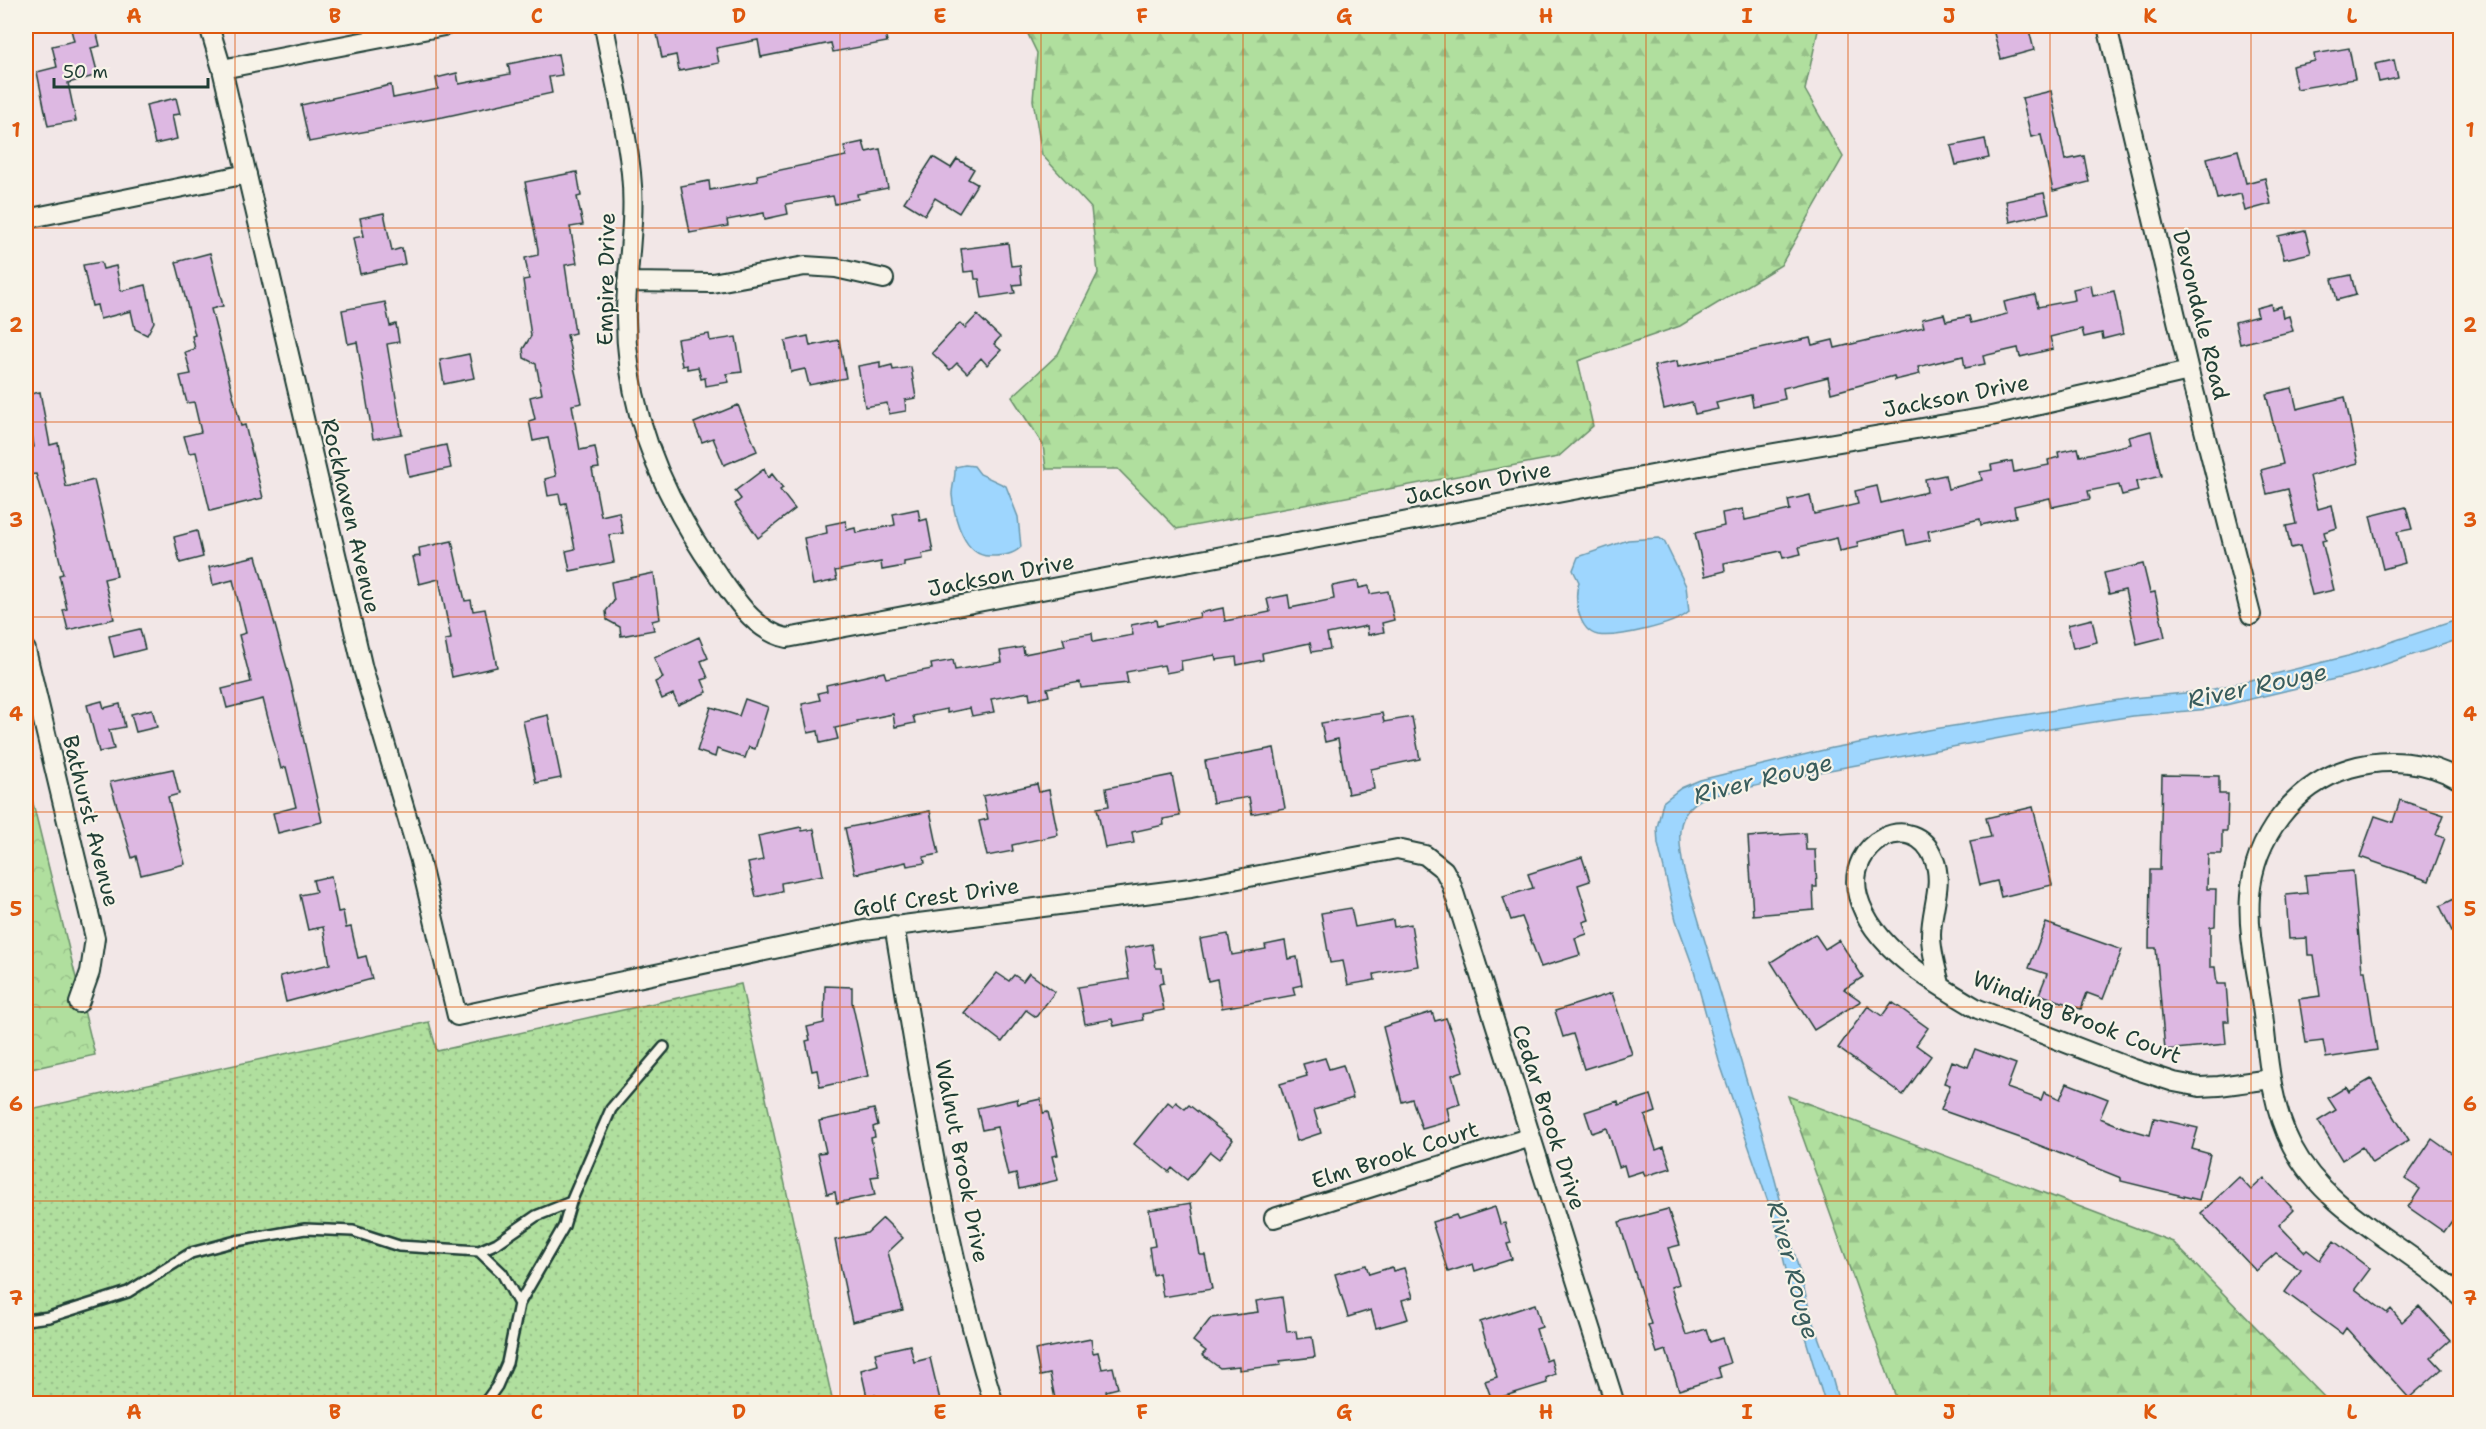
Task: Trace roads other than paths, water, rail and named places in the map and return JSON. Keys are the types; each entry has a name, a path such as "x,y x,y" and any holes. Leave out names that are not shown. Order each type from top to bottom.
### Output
{"street":[{"name":"Rockhaven Avenue","path":"209,26 222,69 363,669 390,767 419,857 457,1016"},
{"path":"222,69 444,26"},
{"name":"Empire Drive","path":"604,26 631,175 632,208 626,324 633,394 648,448 684,525 721,578 763,630 776,636"},
{"name":"Devondale Road","path":"2107,26 2189,371 2251,615"},
{"path":"26,219 247,174"},
{"path":"627,282 712,283 805,266 836,268 884,279"},
{"name":"Jackson Drive","path":"776,636 799,638 1705,465 1977,419 2189,371"},
{"name":"Bathurst Avenue","path":"26,650 95,938 90,972 80,1003"},
{"path":"2460,780 2429,767 2384,762 2358,766 2318,782 2297,799 2275,823 2262,846 2250,897 2271,1079 2281,1121 2292,1146 2320,1185 2343,1207 2444,1280 2460,1296"},
{"name":"Winding Brook Court","path":"1940,984 1931,937 1939,886 1934,857 1918,838 1902,834 1886,835 1872,843 1863,854 1857,867 1858,897 1881,936 1913,968 1978,1009 2131,1068 2174,1082 2219,1086 2271,1079"},
{"name":"Golf Crest Drive","path":"457,1016 820,938 894,925 1191,888 1397,849 1425,855"},
{"name":"Cedar Brook Drive","path":"1425,855 1444,870 1451,883 1615,1404"},
{"name":"Walnut Brook Drive","path":"894,925 934,1156 971,1326 994,1404"},
{"name":"Elm Brook Court","path":"1274,1218 1531,1137"}],"lane":[{"path":"484,1404 497,1386 507,1363 519,1304 564,1226 571,1202 611,1109 664,1047"},
{"path":"26,1320 49,1317 128,1292 191,1253 236,1240 304,1229 353,1231 399,1246 479,1251 497,1243 536,1216 571,1202"},
{"path":"479,1251 502,1273 519,1304"}],"water":[{"path":"974,466 980,474 1006,486 1018,517 1021,547 1014,552 999,556 982,555 967,543 958,524 952,495 955,467"},
{"path":"1659,538 1664,541 1686,586 1689,612 1672,622 1631,632 1598,635 1591,632 1582,620 1577,604 1579,582 1573,570 1578,557 1628,540"},
{"name":"River Rouge","path":"2460,619 2460,639 2356,674 2209,709 2133,716 2037,731 1814,773 1706,797 1688,810 1680,828 1680,849 1684,871 1766,1146 1813,1323 1829,1366 1839,1403 1825,1403 1790,1287 1775,1222 1719,1061 1692,964 1676,920 1658,844 1657,828 1663,802 1681,788 1700,780 1832,748 1934,729 2132,698 2206,691 2348,656"}]}
